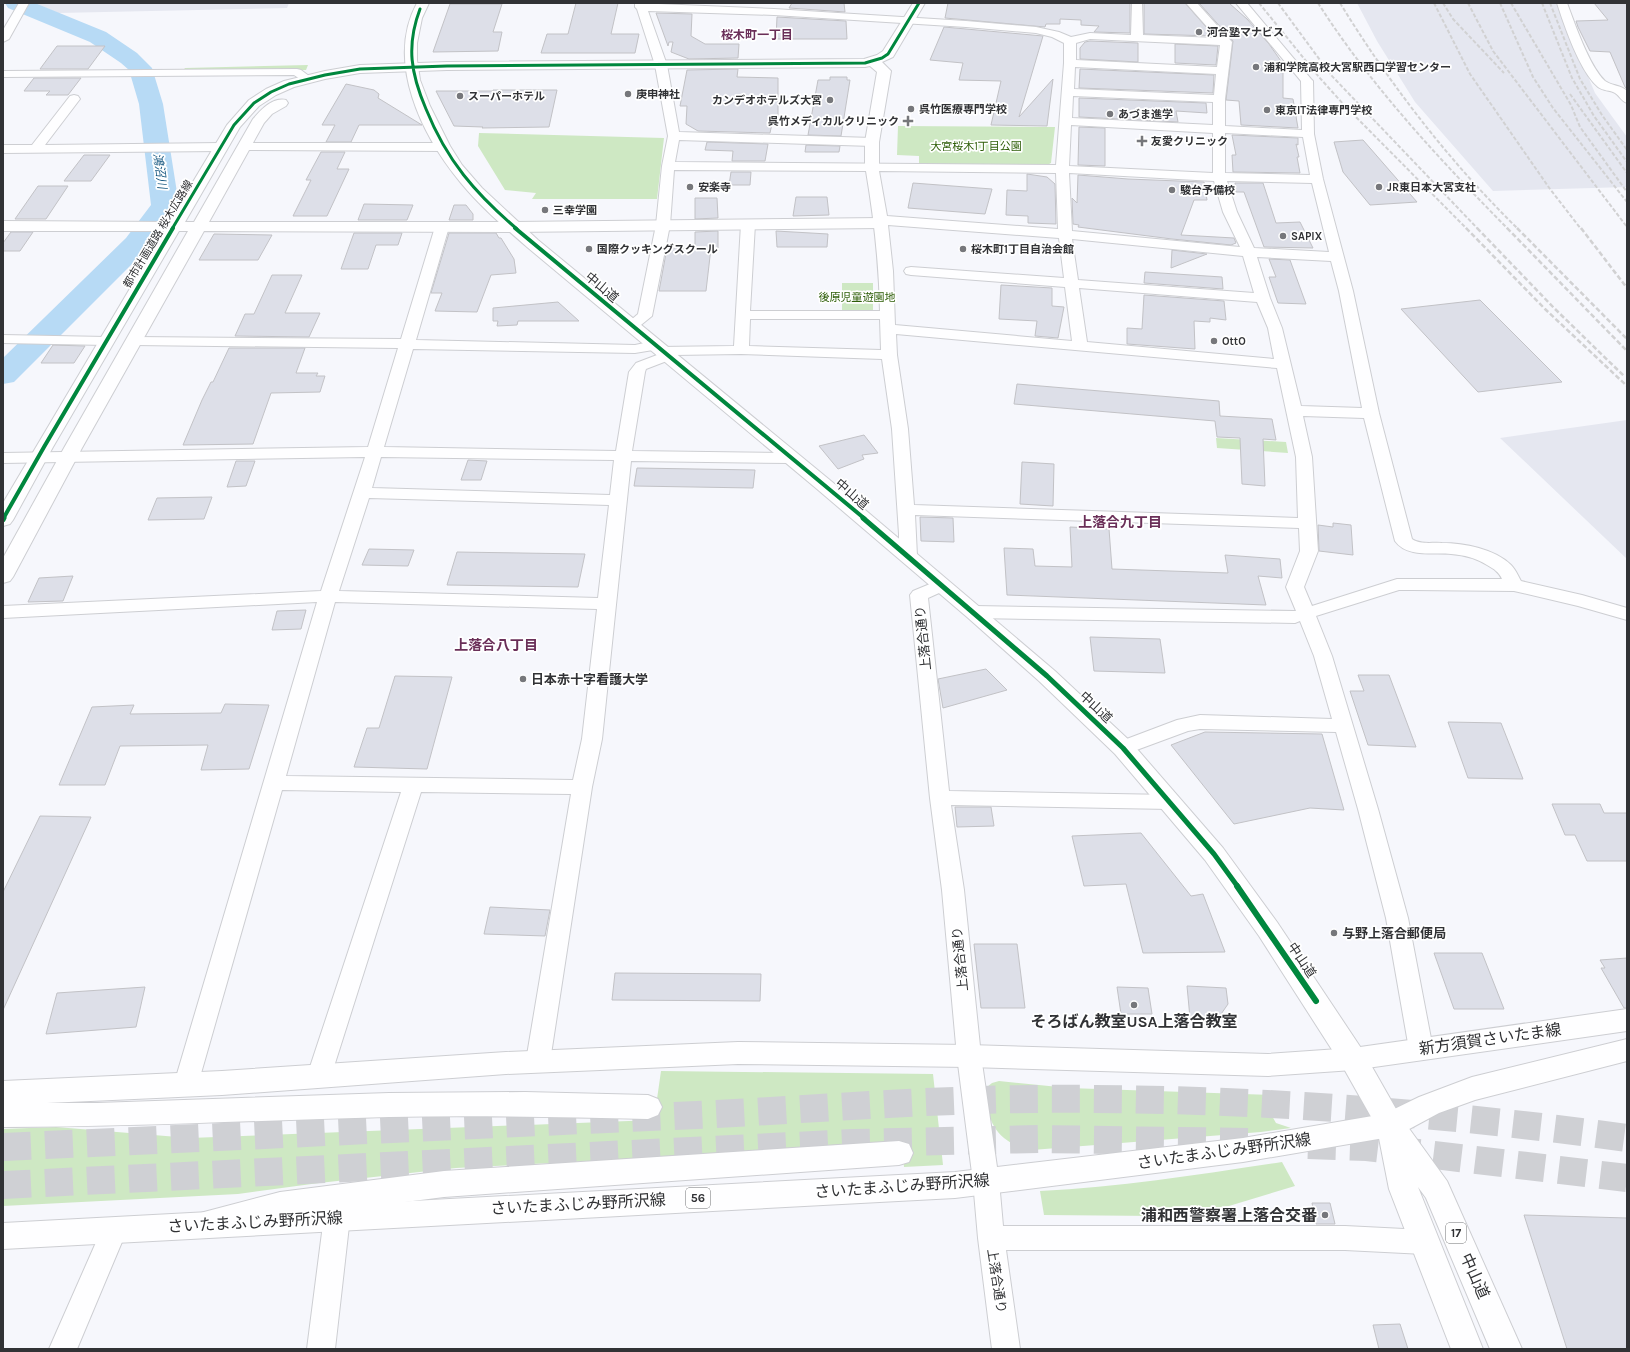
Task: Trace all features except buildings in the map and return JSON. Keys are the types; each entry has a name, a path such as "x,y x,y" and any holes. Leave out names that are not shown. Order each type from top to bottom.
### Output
{"main road":[{"name":"中山道","path":"423,3 414,21 411,67 415,83 433,130 456,167 475,189 514,227 660,351 908,556 1047,676 1123,748 1214,854 1268,929 1353,1059 1390,1125 1438,1190 1506,1349"},
{"path":"3,577 68,457 198,226 258,122 267,111 287,99 318,88 411,67 500,65 855,64 874,62 888,54 919,3"},
{"path":"872,169 872,142 884,71 874,62"},
{"name":"都市計画道路 桜木広路線","path":"3,520 173,226 234,125 254,103 271,92 289,84 360,69 411,67"},
{"path":"3,226 514,227 881,222"},
{"name":"新方須賀さいたま線","path":"1353,1059 1627,1020"},
{"path":"1390,1125 1429,1105 1472,1089 1627,1050"},
{"path":"3,1093 186,1084 538,1061 738,1053 970,1056 1268,1065 1353,1059"},
{"path":"3,1115 97,1115 396,1105 525,1104 648,1107"},
{"name":"中山道","path":"1390,1125 1404,1189 1467,1349"},
{"name":"さいたまふじみ野所沢線","path":"3,1236 955,1185 1243,1150 1390,1125"},
{"path":"204,1225 280,1205 444,1184 899,1153"}],"street":[{"path":"1137,3 1137,38"},
{"path":"1190,3 1226,42"},
{"path":"1241,3 1307,81 1308,134 1317,179 1346,291 1370,413 1404,541 1409,546 1424,549 1442,548 1469,552 1491,559 1506,570 1514,585"},
{"path":"1562,3 1579,46 1593,71 1602,84 1621,90 1627,99"},
{"path":"631,326 645,316 663,225 668,166 674,136 661,65 640,5 777,8 909,21 1036,30 1056,34 1070,41 1090,36 1226,42"},
{"path":"3,39 22,6 8,6"},
{"path":"1070,41 1070,64 1062,169 1065,234 1080,346"},
{"path":"1226,42 1219,99 1219,177 1230,212 1248,252 1263,298 1275,328 1304,457 1309,551 1295,587 1323,656 1368,809 1397,918 1421,1049"},
{"path":"1070,64 1222,71"},
{"path":"3,74 297,72 307,79"},
{"path":"1067,92 1219,99"},
{"path":"35,149 74,99"},
{"path":"1066,121 1308,134"},
{"path":"674,136 872,142"},
{"path":"244,146 444,147"},
{"path":"3,149 221,147"},
{"path":"668,166 872,169 1062,169 1219,177 1317,179"},
{"path":"872,169 881,222 886,271 889,354 900,429 908,534 908,556"},
{"path":"881,222 1065,234 1248,252 1337,257"},
{"path":"741,350 748,224"},
{"path":"186,1084 328,596 362,493 442,227"},
{"path":"911,271 1263,298"},
{"path":"742,315 887,322 1080,346 1284,364"},
{"path":"3,339 106,341"},
{"path":"134,341 406,344 635,349 660,351 741,350 889,354"},
{"path":"538,1061 582,787 592,739 623,455 637,372 641,366 660,351"},
{"path":"1294,411 1370,413"},
{"path":"3,458 374,452 790,458"},
{"path":"362,493 618,500"},
{"path":"905,510 1307,523"},
{"path":"974,612 1274,618 1295,617 1397,585 1412,584 1514,585 1582,601 1627,614"},
{"name":"上落合通り","path":"942,585 918,595 940,798 953,890 970,1056 986,1181 991,1238 1002,1304 1006,1349"},
{"path":"3,612 328,596 607,604"},
{"path":"1123,748 1184,725 1200,722 1343,726"},
{"path":"274,783 582,787"},
{"path":"319,1076 413,785"},
{"path":"940,798 1170,802"},
{"path":"321,1349 337,1217"},
{"path":"63,1349 114,1230"},
{"path":"991,1238 1345,1238 1424,1242"}],"shaded area":[{"path":"35,3 289,3 287,8 58,13"},
{"path":"1357,3 1557,3 1595,93 1627,137 1627,187 1493,191 1415,102 1377,41"},
{"path":"1627,420 1627,559 1500,438"}],"green space":[{"path":"308,65 306,70 183,71 185,68"},
{"name":"大宮桜木1丁目公園","path":"898,126 1055,127 1051,163 1045,166 919,165 919,156 897,155"},
{"path":"479,133 664,138 657,199 532,199 536,193 505,190 478,146"},
{"name":"後原児童遊園地","path":"842,283 873,283 873,311 842,311"},
{"path":"1216,438 1286,442 1288,453 1217,448"},
{"path":"661,1071 933,1074 943,1165 904,1167 902,1145 456,1168 319,1183 238,1194 3,1206 3,1129 56,1127 190,1138 654,1120"},
{"path":"999,1081 1069,1088 1273,1095 1263,1100 1276,1123 1291,1128 1261,1132 1032,1150 1020,1147 1010,1142 1002,1136 991,1120 988,1110 987,1087 992,1083"},
{"path":"1282,1162 1295,1186 1229,1206 1157,1216 1044,1215 1040,1191 1131,1183"}],"waterway":[{"name":"鴻沼川","path":"3,375 136,244 165,205 151,104 140,68 129,58 98,37 16,3"}],"tunnel":[{"path":"3,1147 718,1114 942,1101 1032,1099 1181,1100 1256,1103 1405,1113 1553,1128 1627,1138"},
{"path":"3,1185 853,1143 1039,1139 1250,1142"},
{"path":"1308,1145 1367,1147 1627,1178"}],"railway":[{"path":"1259,3 1319,77 1344,105 1467,229"},
{"path":"1278,3 1331,75 1478,229"},
{"path":"1318,3 1383,93 1432,149 1508,229"},
{"path":"1340,3 1359,34 1422,122 1468,177 1518,229"},
{"path":"1434,3 1470,74 1550,189 1581,229"},
{"path":"1443,3 1453,19 1504,73"},
{"path":"1468,3 1493,51 1627,227"},
{"path":"1500,3 1533,77 1553,108 1627,202"},
{"path":"1511,3 1571,105 1580,127 1627,192"},
{"path":"1542,3 1572,78 1594,116 1627,162"},
{"path":"1550,3 1580,79 1602,115 1627,150"},
{"path":"1570,94 1627,173"},
{"path":"1466,228 1545,309 1627,386"},
{"path":"1477,228 1554,308 1624,376"},
{"path":"1507,228 1627,351"},
{"path":"1517,228 1627,339"},
{"path":"1581,228 1627,288"}],"cycle path":[{"path":"3,520 44,447 234,125 254,103 271,92 289,84 325,75 360,69 447,66 865,63 882,58 888,54 919,3"},
{"path":"420,9 415,21 411,45 412,68 415,79 423,103 442,144 457,168 467,180 498,213 532,243 824,485 974,612 1047,676 1123,748 1214,854 1268,929 1316,1001"}],"place":[{"name":"河合塾マナビス","path":"1199,32"},
{"name":"浦和学院高校大宮駅西口学習センター","path":"1256,67"},
{"name":"庚申神社","path":"628,94"},
{"name":"スーパーホテル","path":"460,96"},
{"name":"カンデオホテルズ大宮","path":"830,100"},
{"name":"呉竹医療専門学校","path":"911,109"},
{"name":"東京IT法律専門学校","path":"1267,110"},
{"name":"あづま進学","path":"1110,114"},
{"name":"呉竹メディカルクリニック","path":"908,121"},
{"name":"友愛クリニック","path":"1142,141"},
{"name":"安楽寺","path":"690,187"},
{"name":"JR東日本大宮支社","path":"1379,187"},
{"name":"駿台予備校","path":"1172,190"},
{"name":"三幸学園","path":"545,210"},
{"name":"SAPIX","path":"1283,236"},
{"name":"国際クッキングスクール","path":"589,249"},
{"name":"桜木町1丁目自治会館","path":"963,249"},
{"name":"OttO","path":"1214,341"},
{"name":"日本赤十字看護大学","path":"523,679"},
{"name":"与野上落合郵便局","path":"1334,933"},
{"name":"そろばん教室USA上落合教室","path":"1134,1005"},
{"name":"浦和西警察署上落合交番","path":"1325,1215"}],"district":[{"name":"桜木町一丁目","path":"757,35"},
{"name":"上落合九丁目","path":"1120,522"},
{"name":"上落合八丁目","path":"496,645"}]}
